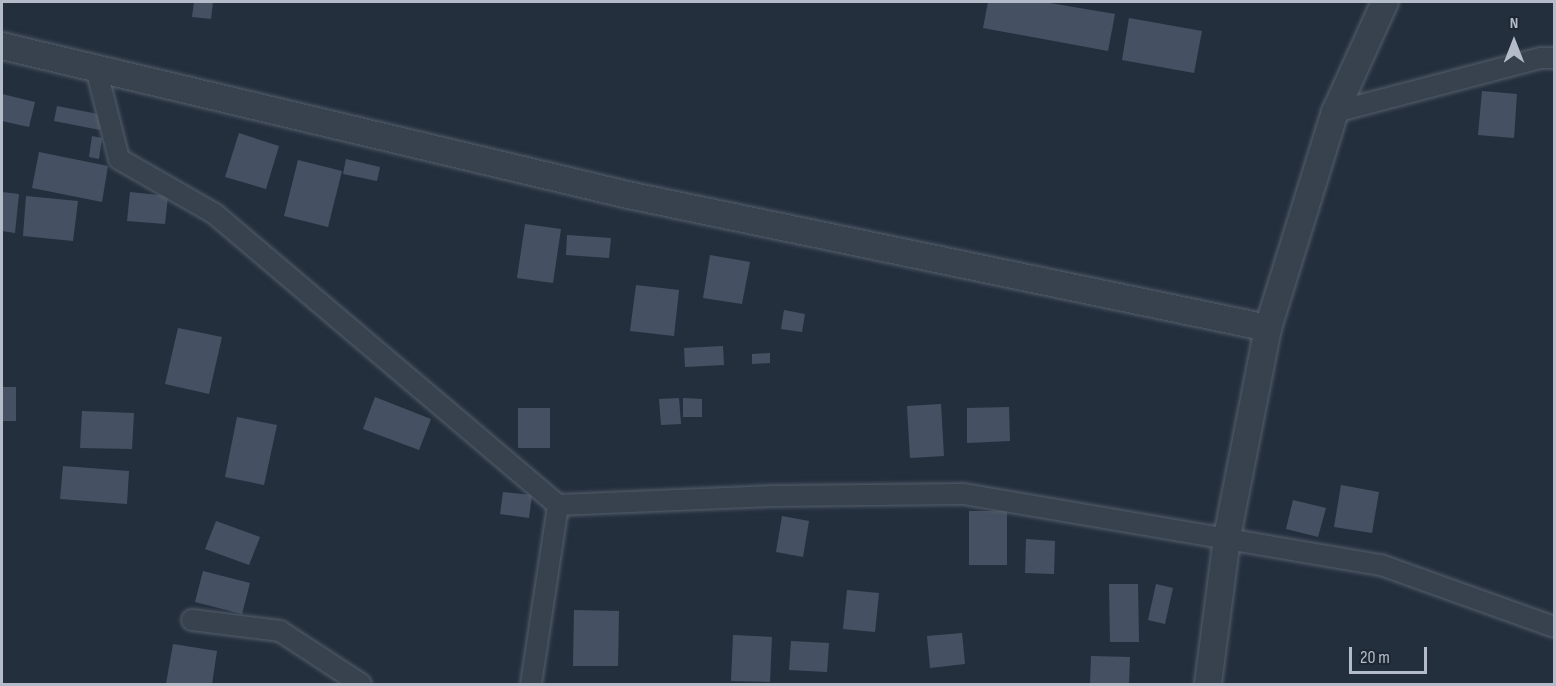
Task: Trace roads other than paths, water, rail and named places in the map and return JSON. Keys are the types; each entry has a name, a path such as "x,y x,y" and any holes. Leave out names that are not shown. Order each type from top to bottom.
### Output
{"street":[{"path":"1208,684 1227,537 1268,328 1335,112 1385,2"},
{"path":"2,46 628,195 1268,328"},
{"path":"1335,112 1530,61 1554,58"},
{"path":"96,68 119,159 215,214 429,399 558,505 774,496 964,494 1227,537 1381,566 1554,627"},
{"path":"531,684 558,505"},
{"path":"192,620 280,631 361,684"}]}
